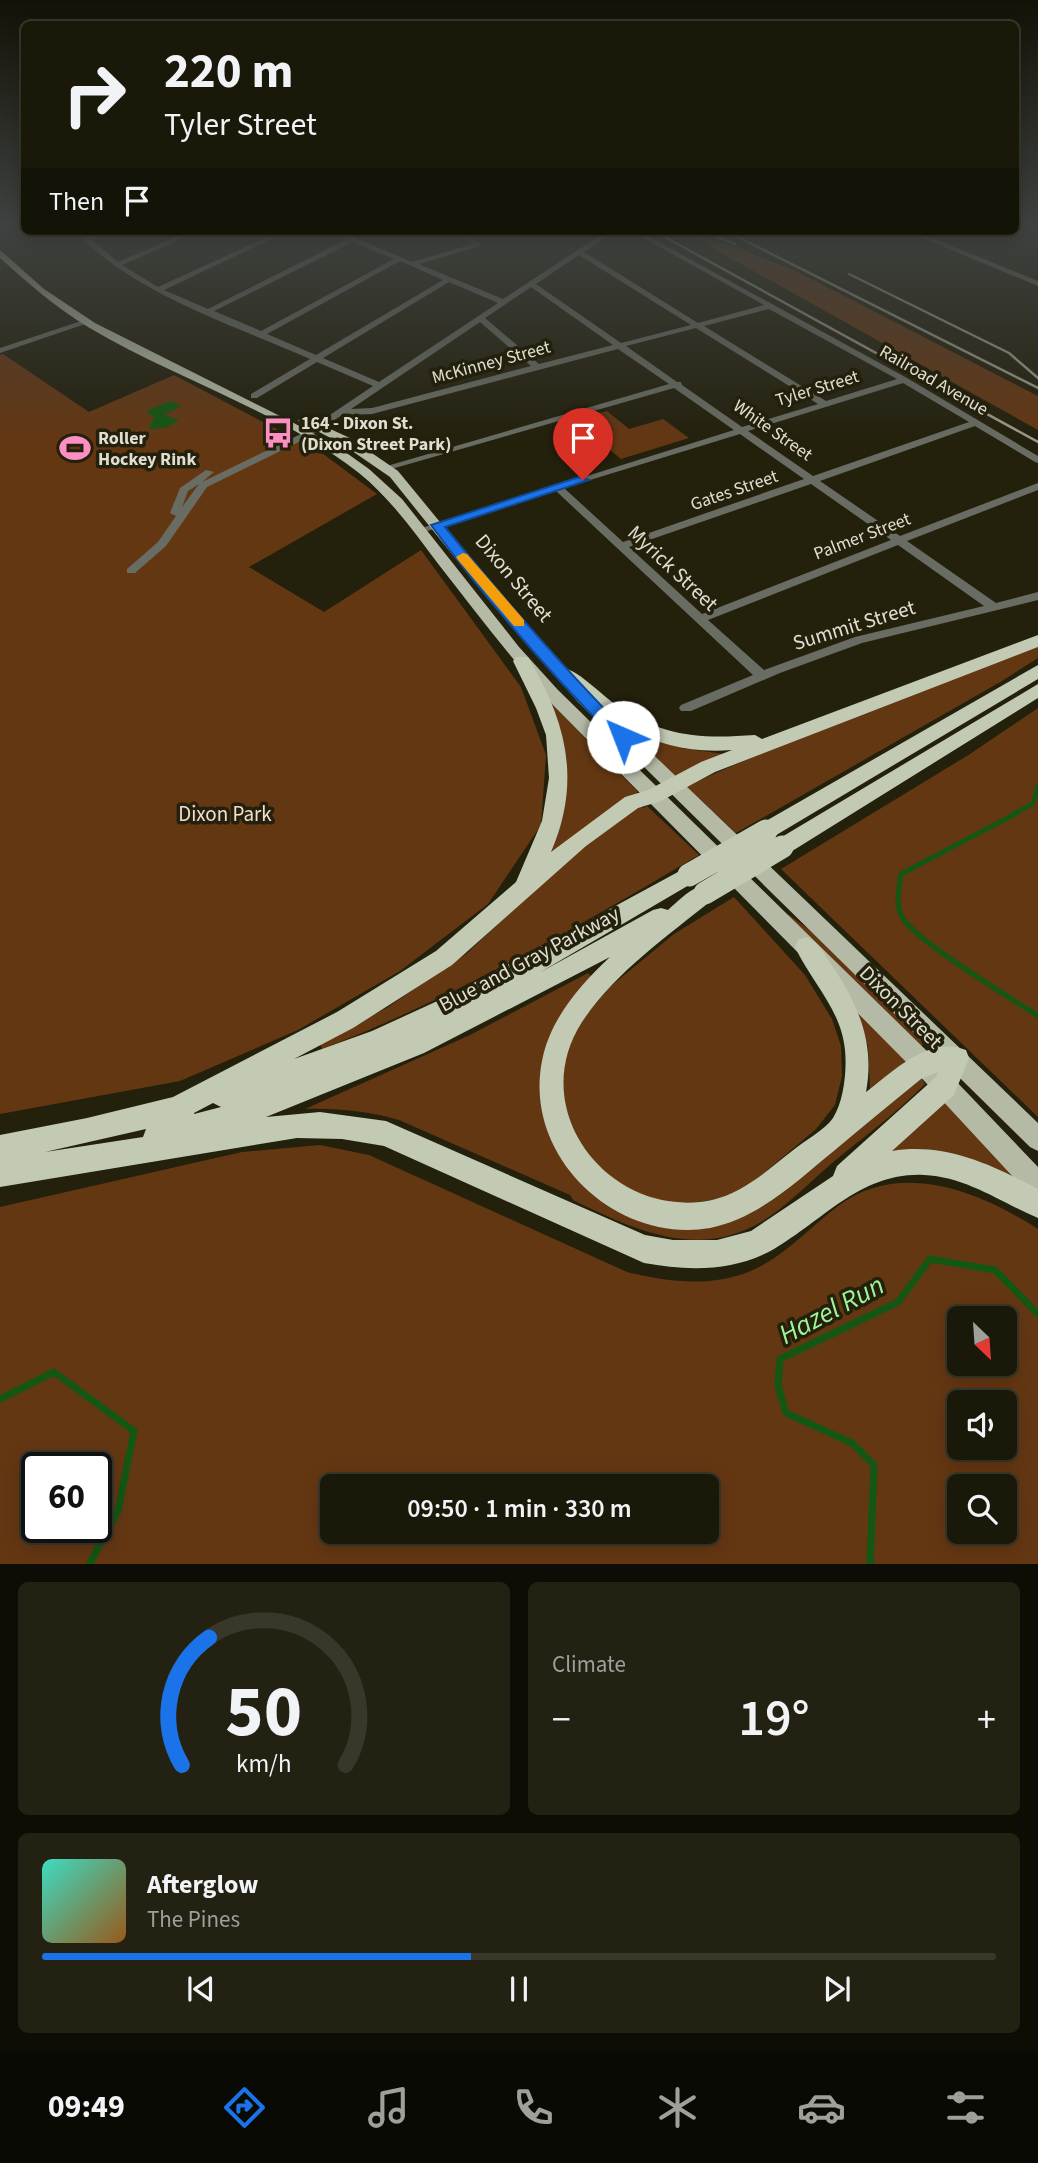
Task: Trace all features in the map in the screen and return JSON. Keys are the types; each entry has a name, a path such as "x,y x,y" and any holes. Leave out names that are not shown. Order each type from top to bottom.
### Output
{"highway":[{"path":"174,1110 393,992 469,939 599,824 632,802 664,791 708,768 793,734 1038,641"},
{"path":"517,896 545,842 559,784 554,733 522,661"},
{"name":"Blue and Gray Parkway","path":"0,1174 166,1135 249,1110 403,1051 526,992 697,884 766,831 1038,671"},
{"path":"562,673 622,721 665,739 697,745 729,745 793,734"},
{"name":"Blue and Gray Parkway","path":"0,1148 174,1110 310,1065 430,1017 697,884 782,847 1038,690"},
{"path":"697,884 587,996 554,1054 552,1094 556,1118 577,1164 614,1197 636,1208 660,1215 684,1217 711,1214 754,1196 923,1063 957,1058"},
{"path":"806,947 841,1000 855,1032 859,1076 842,1127"},
{"path":"823,1198 945,1086 957,1058"},
{"path":"28,1168 297,1125 360,1127 408,1143 644,1249 699,1256 728,1252 761,1242 853,1178 874,1168 898,1163 923,1161 972,1172 1038,1204"}],"main road":[{"path":"49,297 87,322 134,346"},
{"name":"Dixon Street","path":"134,346 163,353 254,396 365,472 429,528 481,580 664,791 806,947 923,1063 1038,1185"},
{"name":"Dixon Street","path":"134,346 307,430 346,442 385,468 407,488 429,528 522,661 957,1058 1038,1139"}],"street":[{"path":"174,297 380,386"},
{"path":"207,312 237,297"},
{"path":"260,335 330,297"},
{"path":"254,396 419,297"},
{"path":"491,297 503,302"},
{"path":"131,571 154,553 203,485 342,412 511,297"},
{"name":"White Street","path":"550,297 816,480 994,607"},
{"path":"652,297 824,404"},
{"name":"Railroad Avenue","path":"754,297 904,380 1038,460"},
{"name":"McKinney Street","path":"342,412 372,411 770,306"},
{"path":"480,318 537,366"},
{"path":"0,351 87,322"},
{"name":"Tyler Street","path":"429,528 904,380"},
{"path":"385,468 678,384"},
{"name":"Gates Street","path":"622,547 976,423"},
{"name":"Palmer Street","path":"699,619 1038,486"},
{"name":"Myrick Street","path":"558,488 762,676"},
{"name":"Summit Street","path":"686,708 859,640 1038,596"}],"green space":[{"path":"800,297 846,297 1038,396 1038,430"},
{"name":"Dixon Park","path":"3,354 89,412 174,375 322,453 377,494 249,567 324,612 421,550 521,687 546,755 541,825 488,904 400,971 298,1030 180,1081 0,1114 0,355"},
{"path":"607,411 629,429 663,419 689,438 621,459 598,440 590,441 567,422"},
{"path":"1038,647 1038,658 1002,681 736,833 686,786 799,737"},
{"path":"548,700 638,792 598,819 543,866 562,802 566,764 564,745"},
{"path":"1038,708 1038,1117 781,869 970,754"},
{"path":"626,729 681,748 724,754 674,776"},
{"path":"640,805 643,808 647,806 699,855 515,960 421,1007 322,1049 320,1043 388,1007 466,954 582,846"},
{"path":"734,897 805,975 832,1019 841,1046 842,1076 835,1105 816,1129 735,1194 682,1204 654,1201 602,1176 569,1137 560,1063 569,1041 588,1012 611,986 674,934"},
{"path":"789,915 818,936 920,1038 923,1045 920,1046 786,917"},
{"path":"588,973 594,979 548,1049 576,1174 720,1224 755,1210 770,1200 852,1130 921,1078 925,1084 770,1216 737,1233 713,1239 665,1236 618,1221 573,1200 570,1195 399,1120 352,1111 305,1109 470,1035"},
{"path":"852,1006 906,1059 906,1062 870,1090 868,1046"},
{"path":"943,1101 1038,1193 886,1154"},
{"path":"320,1145 369,1155 627,1272 690,1282 737,1276 765,1264 838,1206 862,1192 888,1185 914,1183 966,1193 1015,1215 1038,1229 1038,1564 0,1564 0,1207 242,1152"}],"shaded area":[{"path":"171,401 181,406 164,415 179,420 166,428 149,429 154,417 146,411"}],"waterway":[{"name":"Hazel Run","path":"1013,814 1033,804 1038,786"},
{"name":"Hazel Run","path":"1017,813 901,874 899,907 902,917 925,940 1038,1016"},
{"name":"Hazel Run","path":"870,1564 874,1465 852,1443 786,1413 778,1386 780,1359 898,1302 930,1259 995,1270 1038,1314"},
{"name":"Hazel Run","path":"0,1399 54,1372 134,1431 118,1511 90,1564"}],"railway":[{"path":"774,297 1038,442"},
{"path":"857,297 1038,388"},
{"path":"896,297 1009,353 1038,378"}],"slow traffic":[{"path":"463,557 519,623"}],"place":[{"name":"164 - Dixon St. (Dixon Street Park)","path":"278,433"},
{"name":"Roller Hockey Rink","path":"75,448"}],"route":[{"path":"583,480 438,525 481,580 562,673 623,737"}]}
